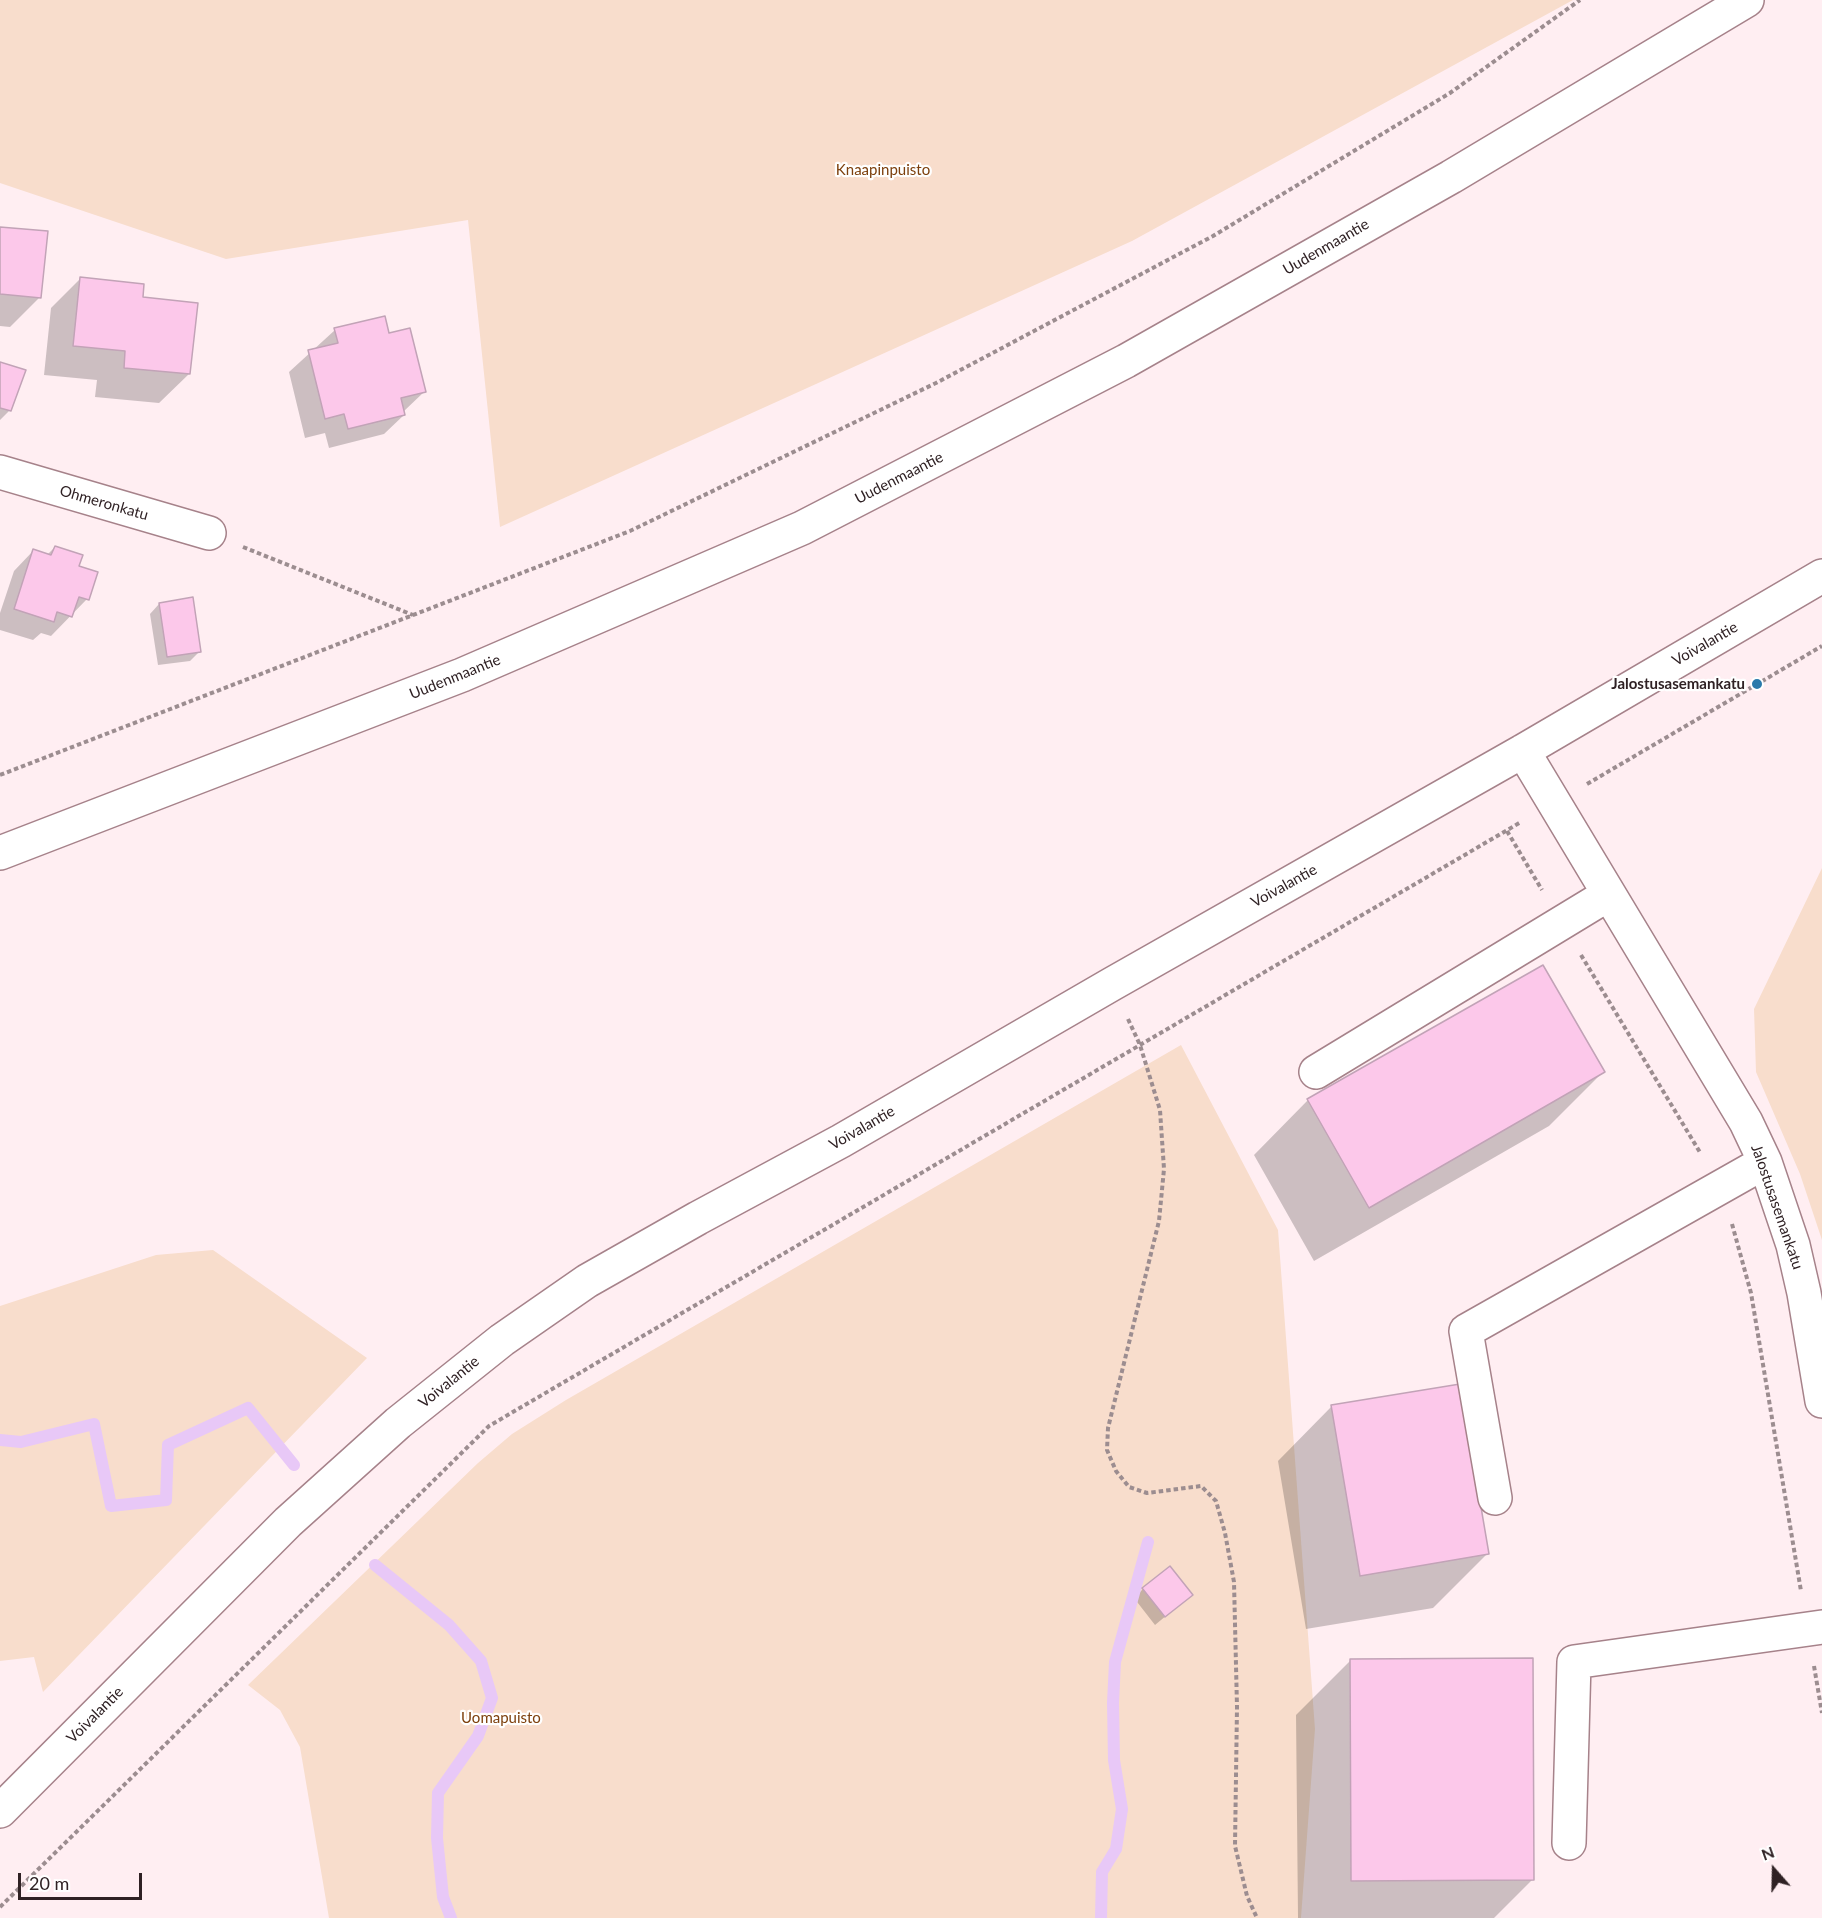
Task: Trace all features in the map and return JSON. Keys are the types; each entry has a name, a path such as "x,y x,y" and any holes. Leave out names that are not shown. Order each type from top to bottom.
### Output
{"street":[{"name":"Uudenmaantie","path":"0,853 462,675 802,528 1136,355 1451,177 1747,0"},
{"name":"Ohmeronkatu","path":"0,472 209,533"},
{"name":"Voivalantie","path":"0,1811 288,1522 398,1423 502,1340 587,1281 851,1135 1112,984 1524,751 1822,576"},
{"name":"Jalostusasemankatu","path":"1524,751 1746,1122 1765,1162 1795,1254 1804,1293 1822,1401"},
{"path":"1316,1072 1609,894"},
{"path":"1495,1498 1466,1331 1765,1162"},
{"path":"1569,1843 1574,1662 1815,1628"}],"path":[{"path":"0,775 630,531 936,383 1213,236 1450,93 1580,0"},
{"path":"209,533 413,615"},
{"path":"0,1907 489,1426 1822,646"},
{"path":"1507,831 1692,1140 1727,1209 1751,1293 1815,1628 1822,1713"},
{"path":"1112,984 1140,1045 1160,1110 1164,1169 1159,1221 1108,1428 1107,1450 1116,1471 1129,1487 1148,1493 1201,1486 1216,1501 1225,1533 1234,1582 1237,1707 1235,1846 1247,1896 1257,1918"}],"green space":[{"name":"Knaapinpuisto","path":"0,0 1573,0 1132,241 500,527 468,220 226,259 0,183"},
{"path":"1822,868 1822,1240 1800,1174 1756,1072 1754,1009"},
{"name":"Uomapuisto","path":"1181,1045 1278,1230 1315,1729 1301,1918 329,1918 300,1747 280,1710 248,1685 478,1463 512,1434 566,1400"},
{"path":"213,1250 367,1358 43,1692 34,1657 0,1661 0,1306 156,1255"}],"building":[{"path":"0,227 48,231 41,298 0,294"},
{"path":"80,277 144,284 143,297 198,303 190,374 124,368 125,351 73,346"},
{"path":"385,316 389,333 410,328 426,392 401,398 405,415 348,429 344,414 325,419 308,350 338,343 334,328"},
{"path":"0,362 26,370 11,411 0,408"},
{"path":"55,546 83,555 79,566 98,572 89,600 79,597 72,617 57,612 54,622 14,609 33,549 51,555"},
{"path":"193,597 201,652 167,657 159,603"},
{"path":"1543,965 1605,1072 1369,1208 1307,1099"},
{"path":"1460,1384 1489,1554 1360,1576 1331,1405"},
{"path":"1170,1566 1193,1595 1165,1617 1142,1588"},
{"path":"1533,1658 1534,1880 1351,1881 1350,1659"}],"waterway":[{"path":"0,1440 21,1442 94,1424 111,1506 166,1500 168,1445 248,1408 294,1465"},
{"path":"1101,1918 1102,1872 1116,1849 1122,1809 1114,1760 1115,1662 1148,1542"},
{"path":"375,1565 449,1625 481,1661 492,1698 478,1736 438,1793 437,1838 443,1897 451,1918"}],"place":[{"name":"Jalostusasemankatu","path":"1757,684"}]}
